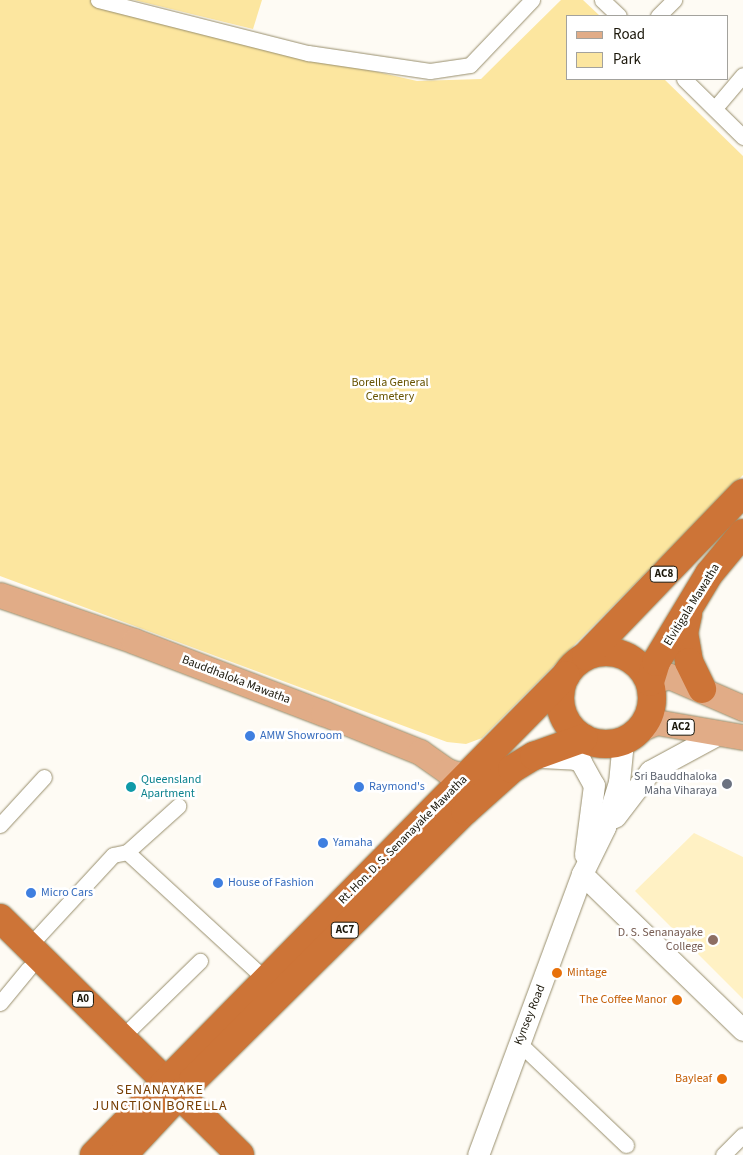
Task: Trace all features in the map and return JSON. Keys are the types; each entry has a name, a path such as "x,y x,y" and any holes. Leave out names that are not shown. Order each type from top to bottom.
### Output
{"highway":[{"name":"AC8","path":"586,656 743,493"},
{"name":"Elvitigala Mawatha","path":"650,682 656,662 688,612 709,574 743,533"},
{"path":"688,612 684,634 689,662 702,689"},
{"path":"601,651 616,652 631,658 650,682 652,706 632,735 610,744 584,738 564,717 560,703 566,675 586,656 601,651"},
{"name":"Rt. Hon. D. S. Senanayake Mawatha","path":"123,1155 166,1094 265,979 566,675"},
{"name":"Rt. Hon. D. S. Senanayake Mawatha","path":"94,1155 166,1094 465,811 512,769 534,756 584,738"},
{"name":"A0","path":"0,918 28,957 166,1094 240,1155"},
{"name":"A0","path":"0,942 28,957 122,1037 216,1155"}],"main road":[{"name":"Bauddhaloka Mawatha","path":"0,595 134,641 323,713 420,752 447,771 466,777"},
{"path":"650,682 669,676 743,708"},
{"name":"AC2","path":"632,735 656,722 733,734"},
{"path":"466,777 534,756"}],"street":[{"path":"98,0 308,53 430,71 470,65 532,0"},
{"path":"602,0 618,15"},
{"path":"659,15 674,0"},
{"path":"715,108 743,76"},
{"path":"685,80 743,137"},
{"path":"733,734 650,771 620,808 582,874 743,1030"},
{"name":"Kynsey Road","path":"478,1155 582,874 605,827 632,735"},
{"name":"Kynsey Road","path":"582,874 594,785 584,738"},
{"path":"534,756 575,759 581,762 594,785"},
{"path":"0,825 44,777"},
{"path":"0,1003 28,957 122,852 178,806"},
{"path":"122,852 265,979"},
{"path":"122,1037 200,961"},
{"path":"519,1043 626,1145"},
{"path":"723,1155 743,1135"}],"shaded area":[{"name":"D. S. Senanayake College","path":"694,833 743,857 743,999 635,891"}],"green space":[{"name":"Borella General Cemetery","path":"0,0 114,0 325,60 417,81 481,79 561,0 583,0 599,15 566,15 566,80 665,80 743,156 743,475 482,738 466,744 447,742 0,576"},
{"path":"134,0 262,0 253,29"}],"place":[{"name":"AMW Showroom","path":"250,736"},
{"name":"Sri Bauddhaloka Maha Viharaya","path":"727,784"},
{"name":"Queensland Apartment","path":"131,787"},
{"name":"Raymond's","path":"359,787"},
{"name":"Yamaha","path":"323,843"},
{"name":"House of Fashion","path":"218,883"},
{"name":"Micro Cars","path":"31,893"},
{"name":"D. S. Senanayake College","path":"713,940"},
{"name":"Mintage","path":"557,973"},
{"name":"The Coffee Manor","path":"677,1000"},
{"name":"Bayleaf","path":"722,1079"}],"district":[{"name":"SENANAYAKE JUNCTION BORELLA","path":"160,1098"}]}
